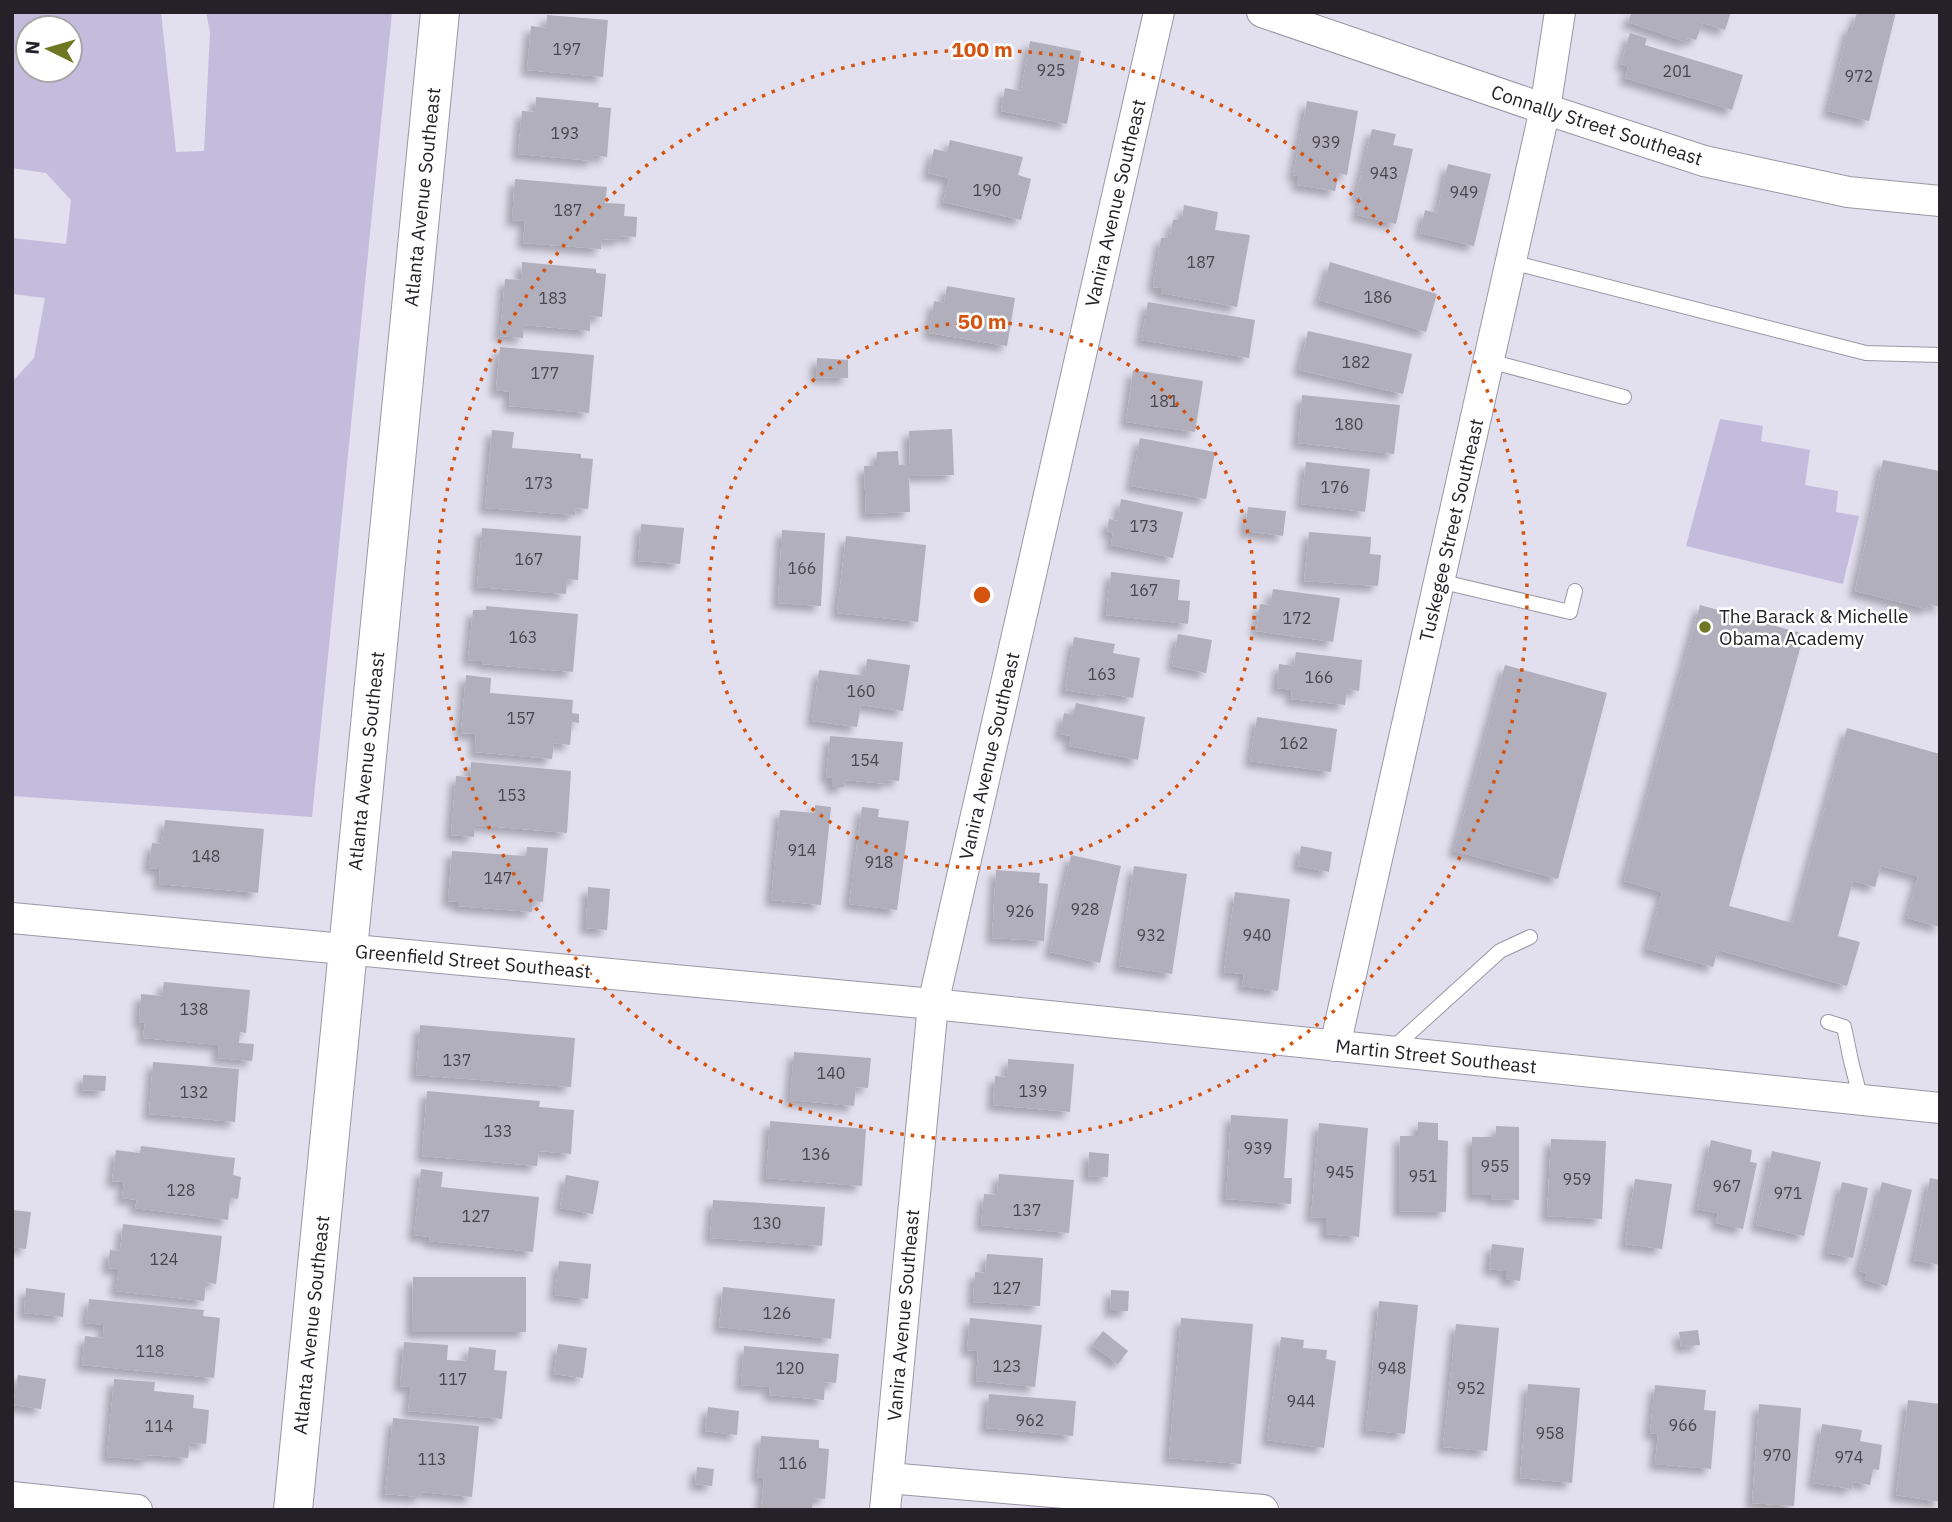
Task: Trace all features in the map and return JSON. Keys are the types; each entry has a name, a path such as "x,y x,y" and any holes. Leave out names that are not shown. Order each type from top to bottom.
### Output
{"street":[{"name":"Atlanta Avenue Southeast","path":"293,1510 440,12"},
{"name":"Vanira Avenue Southeast","path":"885,1510 933,1004 1159,12"},
{"name":"Connally Street Southeast","path":"1262,12 1703,161 1848,192 1940,201"},
{"name":"Tuskegee Street Southeast","path":"1335,1046 1545,109 1560,12"},
{"name":"Greenfield Street Southeast","path":"12,918 933,1004"},
{"name":"Martin Street Southeast","path":"933,1004 1940,1108"},
{"path":"888,1478 1263,1510"},
{"path":"12,1497 137,1510"}],"lane":[{"path":"1511,262 1866,354 1940,355"},
{"path":"1489,361 1624,397"},
{"path":"1439,581 1570,612 1575,591"},
{"path":"1390,1051 1500,951 1530,937"},
{"path":"1829,1022 1844,1027 1861,1100"}],"shaded area":[{"path":"12,12 161,12 176,152 204,151 210,32 206,12 392,12 312,817 12,796 12,382 34,358 45,298 12,294 12,238 66,244 71,200 46,173 12,168"},
{"path":"1720,419 1763,426 1761,441 1810,450 1805,485 1838,491 1836,512 1859,516 1843,584 1686,546"}],"building":[{"path":"1632,12 1731,12 1725,30 1703,23 1696,40 1688,38 1686,42 1628,22"},
{"path":"1857,12 1896,12 1869,121 1828,111 1849,26 1853,27"},
{"path":"547,15 608,20 603,77 527,70 531,26 546,28"},
{"path":"1630,33 1647,38 1645,45 1743,75 1732,110 1625,78 1628,66 1621,64"},
{"path":"1030,41 1081,51 1067,124 1001,111 1005,88 1021,91"},
{"path":"536,97 599,103 598,107 611,108 607,157 594,155 593,161 518,154 522,111 535,112"},
{"path":"1307,101 1358,111 1347,175 1339,173 1335,191 1297,185 1299,176 1293,175"},
{"path":"1372,129 1396,134 1393,145 1413,149 1396,224 1357,215 1361,197 1356,196"},
{"path":"950,140 1023,157 1018,175 1031,179 1021,220 943,202 949,178 928,173 934,149 947,152"},
{"path":"1448,164 1491,174 1474,246 1420,233 1425,210 1437,213"},
{"path":"515,179 607,187 605,203 625,204 624,216 637,217 636,237 602,239 601,249 523,243 525,221 512,220"},
{"path":"1184,205 1218,212 1215,230 1250,235 1237,307 1161,293 1161,288 1153,287 1161,238 1170,237 1173,220 1182,220"},
{"path":"522,262 596,269 596,273 606,274 602,317 590,316 590,331 524,325 523,338 500,336 505,279 521,280"},
{"path":"1330,262 1437,294 1426,332 1319,300"},
{"path":"947,286 1015,298 1007,346 929,333 934,301 944,303"},
{"path":"1148,302 1255,320 1249,358 1141,340"},
{"path":"1308,331 1412,354 1403,394 1299,370"},
{"path":"500,347 594,355 589,413 509,406 510,392 496,390"},
{"path":"817,358 848,360 848,378 816,377"},
{"path":"1133,370 1203,381 1195,432 1126,422"},
{"path":"1302,395 1400,405 1394,454 1298,443"},
{"path":"952,429 954,475 909,476 910,512 866,514 864,466 877,466 877,452 898,451 899,465 910,465 909,431"},
{"path":"492,430 514,432 512,448 581,454 581,458 593,459 588,509 576,508 575,515 485,508"},
{"path":"1140,438 1215,452 1206,499 1131,486"},
{"path":"1883,460 1940,471 1940,607 1928,604 1927,609 1855,591"},
{"path":"1306,462 1370,469 1365,512 1301,504"},
{"path":"1121,499 1183,512 1173,558 1111,545 1113,533 1107,531 1109,519 1117,521"},
{"path":"1248,507 1286,511 1283,536 1245,531"},
{"path":"641,524 684,528 680,564 638,561"},
{"path":"482,528 581,536 578,580 567,579 566,594 477,587"},
{"path":"782,530 825,533 821,606 778,603"},
{"path":"1309,532 1371,537 1370,554 1381,555 1378,586 1304,581"},
{"path":"846,536 926,545 918,622 837,613"},
{"path":"1111,572 1180,580 1178,600 1190,601 1188,624 1106,615"},
{"path":"1273,589 1340,598 1333,642 1256,631 1260,604 1270,605"},
{"path":"1700,605 1804,634 1729,906 1793,923 1847,728 1940,754 1940,927 1907,918 1918,876 1881,866 1875,887 1853,881 1838,936 1860,942 1847,986 1718,950 1713,967 1647,949 1662,892 1624,881"},
{"path":"486,606 578,614 573,672 482,664 483,661 468,660 473,610 486,610"},
{"path":"1178,634 1212,640 1206,673 1172,666"},
{"path":"1074,637 1115,644 1113,653 1140,658 1133,698 1065,690"},
{"path":"1296,652 1362,660 1359,691 1347,689 1345,705 1291,699 1292,690 1277,688 1279,664 1294,666"},
{"path":"867,659 910,665 903,711 861,705 857,727 812,721 819,670 865,676"},
{"path":"1505,665 1607,693 1558,879 1454,851"},
{"path":"466,675 491,678 490,693 573,700 572,713 579,714 579,723 572,722 570,745 554,743 552,759 475,752 476,734 461,733"},
{"path":"1076,703 1145,717 1138,760 1069,746 1071,736 1060,734 1064,713 1073,715"},
{"path":"1257,717 1337,729 1331,772 1250,761"},
{"path":"830,736 903,742 899,781 887,780 887,784 845,780 844,787 832,787 832,778 826,777"},
{"path":"471,762 571,771 567,833 475,825 474,837 451,835 456,776 470,777"},
{"path":"815,805 831,807 821,905 771,900 780,810 815,813"},
{"path":"862,807 879,809 878,817 909,821 897,910 849,904"},
{"path":"165,820 264,829 258,893 159,884 160,869 149,868 152,843 162,844"},
{"path":"1301,846 1332,852 1329,872 1298,866"},
{"path":"527,847 548,848 543,902 533,901 532,912 458,906 458,902 448,901 452,851 526,856"},
{"path":"1071,855 1121,866 1100,963 1050,952"},
{"path":"1134,866 1187,874 1172,974 1119,966"},
{"path":"996,870 1040,873 1039,883 1048,884 1044,941 992,938"},
{"path":"588,887 610,889 607,930 586,928"},
{"path":"1235,892 1290,899 1278,991 1242,986 1244,974 1224,972"},
{"path":"164,982 250,990 246,1033 240,1032 239,1043 254,1044 252,1061 218,1058 219,1045 143,1038 145,1023 139,1022 141,994 162,996"},
{"path":"420,1025 575,1038 571,1087 416,1075"},
{"path":"794,1052 871,1058 868,1088 856,1087 854,1106 790,1100"},
{"path":"1008,1059 1074,1064 1070,1112 993,1105 995,1076 1007,1077"},
{"path":"153,1062 239,1069 235,1122 149,1114"},
{"path":"83,1075 106,1076 105,1091 82,1090"},
{"path":"427,1091 540,1101 539,1107 574,1110 571,1154 539,1151 537,1166 422,1156"},
{"path":"1231,1115 1288,1119 1284,1178 1292,1178 1291,1204 1226,1199"},
{"path":"770,1121 866,1129 862,1186 766,1178"},
{"path":"1418,1122 1438,1123 1438,1140 1448,1141 1446,1212 1399,1211 1400,1136 1418,1136"},
{"path":"1319,1123 1368,1128 1359,1237 1326,1234 1326,1218 1311,1217"},
{"path":"1496,1126 1519,1127 1519,1200 1472,1195 1472,1137 1496,1137"},
{"path":"1551,1139 1606,1141 1602,1219 1547,1216"},
{"path":"1711,1140 1752,1150 1750,1162 1757,1163 1743,1229 1716,1223 1718,1213 1697,1209"},
{"path":"141,1146 235,1158 233,1175 241,1177 238,1199 230,1198 228,1220 135,1208 137,1200 122,1198 124,1182 112,1181 116,1150 140,1153"},
{"path":"1772,1151 1821,1162 1804,1236 1756,1225"},
{"path":"1089,1152 1109,1154 1108,1177 1088,1176"},
{"path":"421,1169 443,1172 441,1187 539,1197 533,1252 429,1241 430,1237 414,1235"},
{"path":"999,1174 1074,1180 1069,1233 981,1225 984,1194 997,1195"},
{"path":"566,1175 599,1181 593,1214 560,1208"},
{"path":"1930,1178 1940,1180 1940,1265 1914,1260"},
{"path":"1635,1179 1672,1184 1662,1249 1625,1244"},
{"path":"1842,1182 1868,1188 1853,1258 1827,1253"},
{"path":"1882,1182 1912,1190 1887,1286 1865,1280 1867,1273 1859,1271"},
{"path":"713,1200 825,1207 822,1246 710,1238"},
{"path":"12,1210 31,1212 26,1249 12,1247"},
{"path":"123,1224 222,1236 216,1284 206,1282 204,1301 116,1291 119,1269 108,1268 110,1250 120,1251"},
{"path":"1492,1244 1524,1248 1520,1281 1506,1279 1506,1271 1489,1269"},
{"path":"987,1254 1043,1258 1040,1306 973,1302 975,1272 985,1273"},
{"path":"559,1261 591,1264 588,1299 555,1295"},
{"path":"413,1277 526,1277 526,1332 412,1332"},
{"path":"723,1287 835,1299 831,1339 719,1327"},
{"path":"26,1288 65,1293 63,1317 24,1313"},
{"path":"1111,1290 1129,1291 1128,1311 1110,1311"},
{"path":"89,1299 204,1310 203,1316 220,1318 214,1378 82,1365 85,1336 103,1338 104,1325 86,1323"},
{"path":"1379,1301 1418,1305 1405,1434 1366,1430"},
{"path":"970,1318 1042,1325 1035,1387 976,1381 978,1351 967,1350"},
{"path":"1181,1318 1253,1324 1241,1464 1169,1458"},
{"path":"1456,1324 1499,1328 1487,1451 1443,1447"},
{"path":"1698,1330 1700,1345 1681,1347 1679,1332"},
{"path":"1103,1331 1128,1351 1118,1364 1092,1345"},
{"path":"1281,1337 1304,1340 1303,1348 1327,1350 1326,1359 1336,1361 1324,1448 1267,1440"},
{"path":"404,1342 448,1345 447,1360 467,1361 469,1347 496,1350 494,1370 507,1371 502,1419 408,1411 411,1387 400,1386"},
{"path":"558,1344 587,1348 583,1378 554,1374"},
{"path":"744,1346 839,1354 836,1383 825,1382 824,1400 769,1395 770,1387 741,1385"},
{"path":"18,1375 46,1379 41,1409 13,1405"},
{"path":"114,1379 155,1382 154,1391 194,1395 193,1408 209,1410 206,1444 190,1443 188,1458 148,1455 148,1460 107,1457"},
{"path":"1528,1384 1580,1388 1572,1483 1520,1478"},
{"path":"1655,1385 1706,1390 1704,1410 1716,1411 1711,1469 1655,1464 1658,1434 1650,1433"},
{"path":"989,1394 1076,1401 1073,1436 986,1428"},
{"path":"1908,1400 1940,1404 1940,1502 1896,1495"},
{"path":"1759,1404 1801,1408 1794,1506 1752,1503"},
{"path":"708,1407 739,1411 737,1435 705,1431"},
{"path":"393,1418 479,1426 472,1497 421,1492 420,1497 385,1494"},
{"path":"1822,1424 1862,1430 1860,1441 1882,1445 1879,1470 1873,1469 1870,1485 1853,1482 1852,1489 1813,1483"},
{"path":"761,1436 819,1440 819,1448 829,1449 825,1499 813,1498 812,1510 761,1510 764,1478 757,1477"},
{"path":"697,1467 714,1469 712,1486 695,1484"}],"place":[{"name":"The Barack & Michelle Obama Academy","path":"1705,627"}]}
